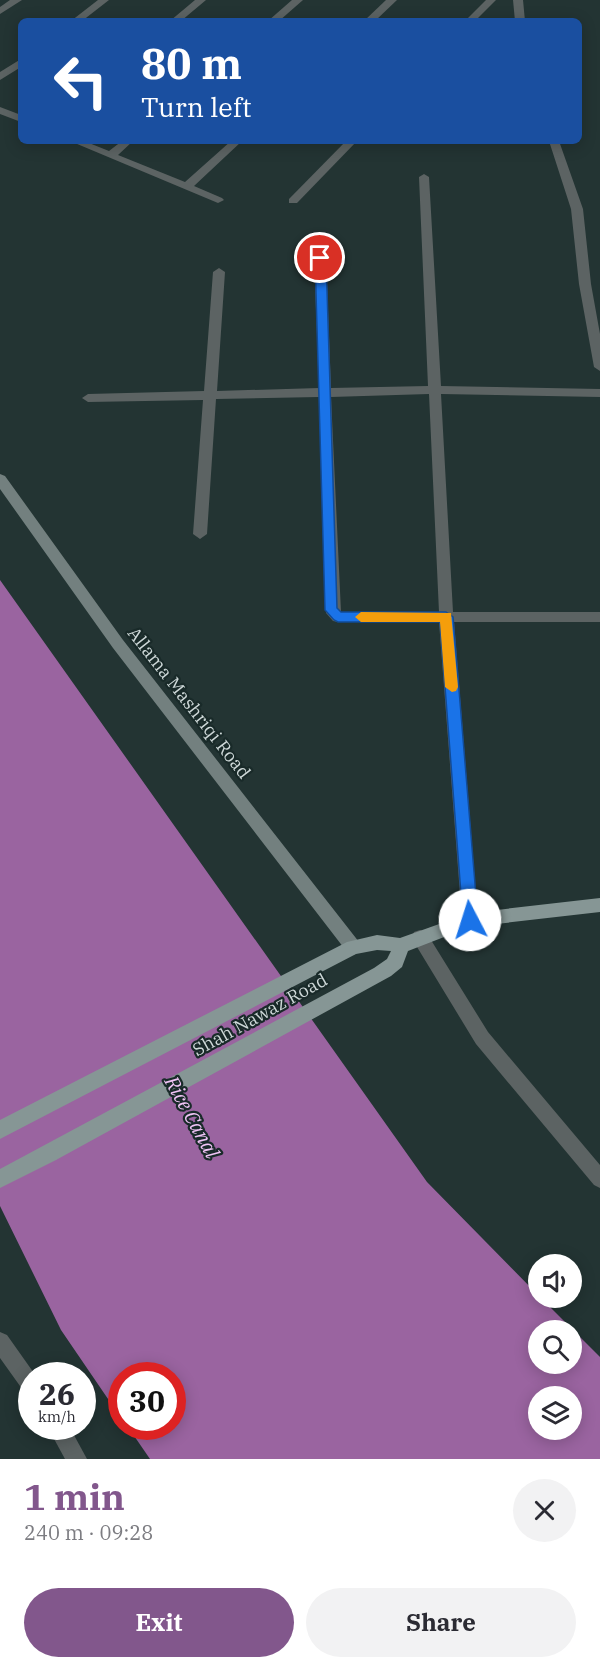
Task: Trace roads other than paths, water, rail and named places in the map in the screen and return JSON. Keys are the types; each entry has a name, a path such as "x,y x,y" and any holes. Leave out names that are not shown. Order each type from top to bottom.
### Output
{"main road":[{"name":"Allama Mashriqi Road","path":"0,479 118,644 353,947"},
{"name":"Shah Nawaz Road","path":"0,1130 353,947 377,942 390,942 400,946 470,920 600,905"},
{"name":"Shah Nawaz Road","path":"0,1179 50,1154 394,965 400,956 400,946"}],"street":[{"path":"0,11 17,0"},
{"path":"80,18 104,0"},
{"path":"179,18 201,0"},
{"path":"277,18 298,0"},
{"path":"372,18 392,0"},
{"path":"473,18 491,0"},
{"path":"518,0 520,18"},
{"path":"0,77 18,64"},
{"path":"0,110 18,118"},
{"path":"82,144 218,200"},
{"path":"110,156 124,144"},
{"path":"186,187 234,144"},
{"path":"293,201 348,144"},
{"path":"555,144 578,209 585,284 600,368"},
{"path":"424,177 446,617 470,920"},
{"path":"320,258 333,613 338,617 600,617"},
{"path":"200,534 219,272"},
{"path":"88,398 435,390 600,393"},
{"path":"420,938 482,1038 600,1179"},
{"path":"0,1342 18,1367"},
{"path":"65,1440 77,1459"}],"water":[{"name":"Rice Canal","path":"0,580 427,1182 528,1285 528,1308 551,1308 563,1320 528,1320 528,1374 582,1374 582,1339 600,1357 600,1459 150,1459 137,1440 186,1440 186,1362 108,1362 108,1399 96,1381 96,1362 83,1362 61,1330 0,1206"}]}
